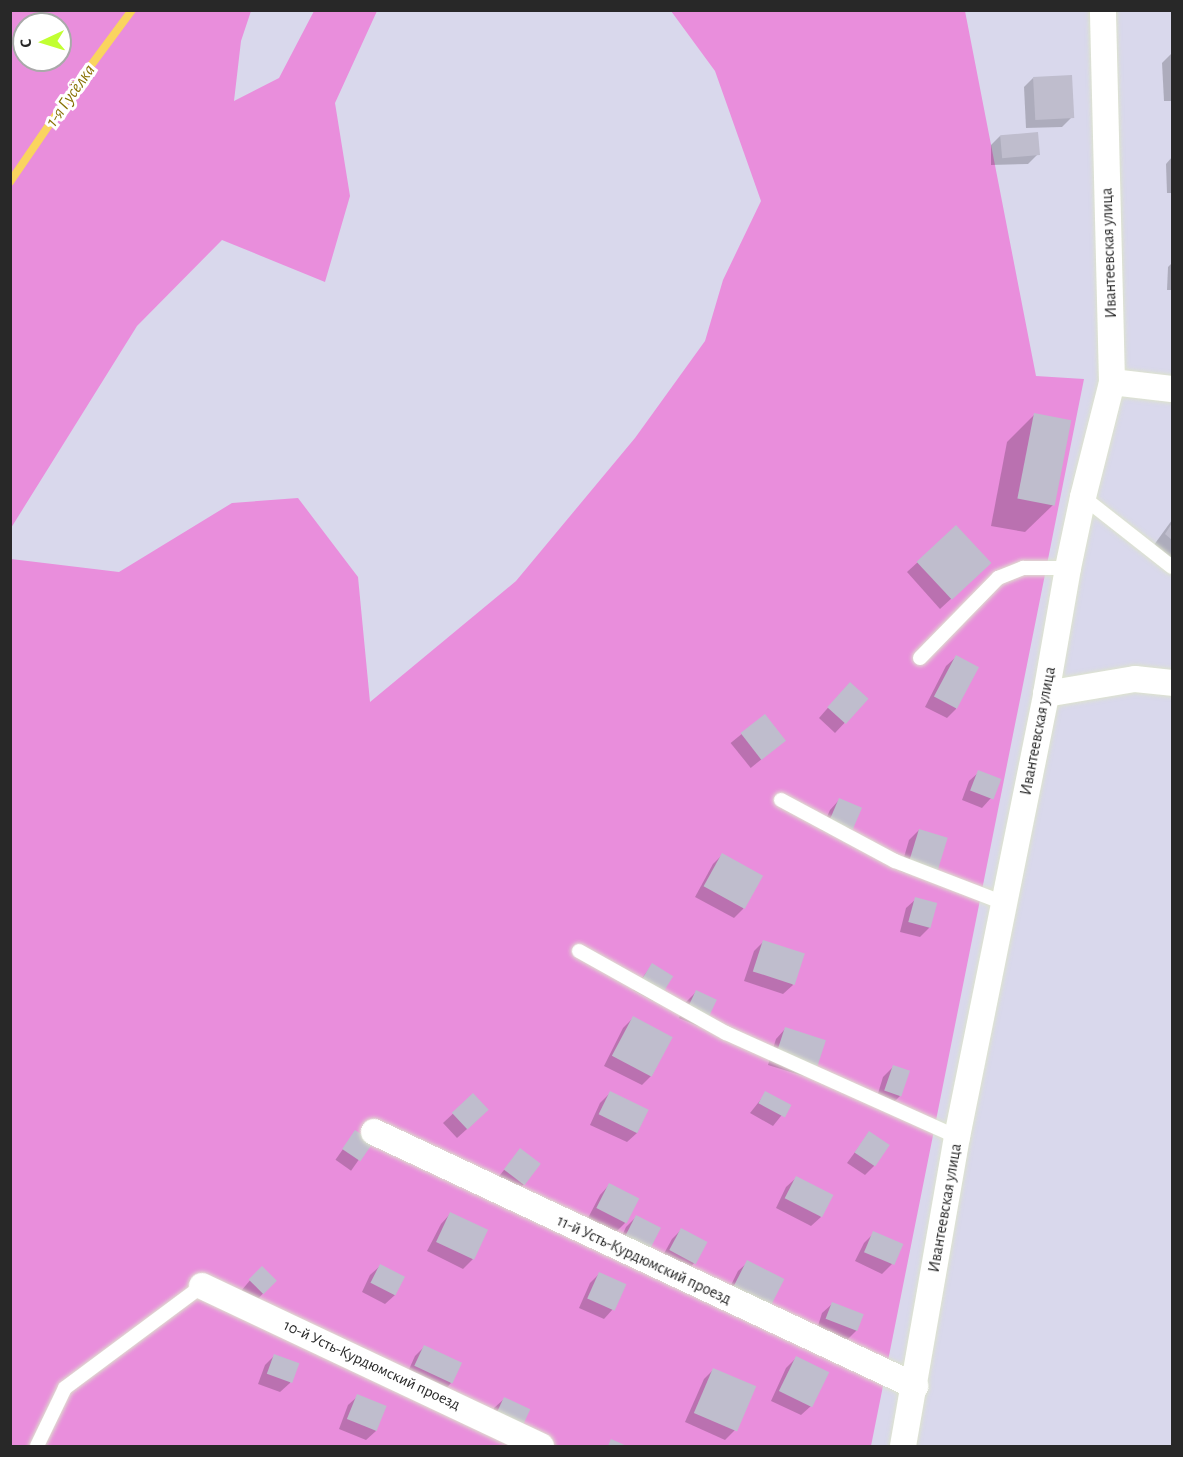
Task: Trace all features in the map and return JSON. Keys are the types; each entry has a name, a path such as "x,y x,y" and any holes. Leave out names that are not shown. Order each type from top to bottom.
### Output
{"street":[{"name":"Ивантеевская улица","path":"903,1446 957,1137 1046,694 1068,568 1112,382 1102,10"},
{"path":"1112,382 1173,389"},
{"path":"1046,694 1135,679 1173,683"},
{"name":"11-й Усть-Курдюмский проезд","path":"374,1132 915,1386"},
{"name":"10-й Усть-Курдюмский проезд","path":"202,1286 541,1446"}],"lane":[{"path":"1083,497 1173,567"},
{"path":"920,658 998,578 1023,568 1068,568"},
{"path":"781,800 895,861 1004,903"},
{"path":"579,951 726,1033 957,1137"},
{"path":"37,1446 65,1388 202,1286"}],"shaded area":[{"path":"11,10 251,11 241,41 234,101 279,78 314,11 377,11 335,103 350,196 325,282 222,240 137,326 11,528"},
{"path":"671,11 965,11 1036,376 1084,379 871,1446 11,1446 11,559 119,572 232,503 298,498 358,577 370,702 516,581 635,438 705,341 723,280 761,201 715,71"}],"building":[{"path":"1072,75 1074,118 1035,120 1033,77"},
{"path":"1038,132 1040,155 1002,158 1000,135"},
{"path":"1034,413 1071,420 1055,506 1017,498"},
{"path":"1172,523 1172,540 1165,534"},
{"path":"956,525 991,563 952,600 917,562"},
{"path":"956,655 979,667 957,709 934,696"},
{"path":"850,682 869,699 846,724 827,707"},
{"path":"765,714 786,741 762,760 741,733"},
{"path":"978,770 1001,779 993,799 970,791"},
{"path":"839,798 862,808 853,830 830,820"},
{"path":"919,829 948,838 938,870 909,862"},
{"path":"722,853 763,876 745,909 704,886"},
{"path":"915,897 937,903 930,928 908,922"},
{"path":"763,940 805,954 795,985 753,971"},
{"path":"652,963 673,976 663,993 641,980"},
{"path":"696,990 717,1000 708,1018 688,1008"},
{"path":"633,1016 673,1037 652,1077 612,1056"},
{"path":"785,1027 826,1040 817,1068 776,1055"},
{"path":"893,1065 910,1071 901,1096 884,1091"},
{"path":"610,1091 649,1110 637,1133 599,1114"},
{"path":"765,1091 791,1105 785,1117 758,1103"},
{"path":"473,1093 489,1110 467,1130 452,1113"},
{"path":"355,1130 373,1142 360,1161 342,1149"},
{"path":"869,1131 890,1145 875,1167 854,1153"},
{"path":"520,1148 541,1164 525,1185 504,1170"},
{"path":"796,1176 833,1195 822,1217 785,1198"},
{"path":"609,1183 639,1198 627,1223 596,1208"},
{"path":"450,1212 488,1230 474,1260 436,1242"},
{"path":"636,1215 661,1228 649,1252 624,1239"},
{"path":"681,1228 707,1242 696,1264 669,1250"},
{"path":"873,1231 903,1244 894,1265 864,1252"},
{"path":"747,1260 784,1279 769,1310 731,1291"},
{"path":"380,1264 405,1277 395,1295 370,1283"},
{"path":"262,1266 277,1281 263,1294 249,1279"},
{"path":"599,1272 626,1284 615,1311 587,1298"},
{"path":"832,1302 864,1314 857,1331 826,1319"},
{"path":"424,1345 462,1363 452,1384 414,1366"},
{"path":"274,1354 299,1363 292,1383 267,1374"},
{"path":"796,1356 829,1372 812,1407 779,1391"},
{"path":"713,1368 756,1386 737,1431 694,1413"},
{"path":"357,1394 387,1406 377,1431 347,1419"},
{"path":"504,1397 530,1409 522,1427 496,1415"},
{"path":"611,1439 627,1446 608,1446"}],"waterway":[{"name":"1-я Гусёлка","path":"10,182 75,87 132,10"}]}
